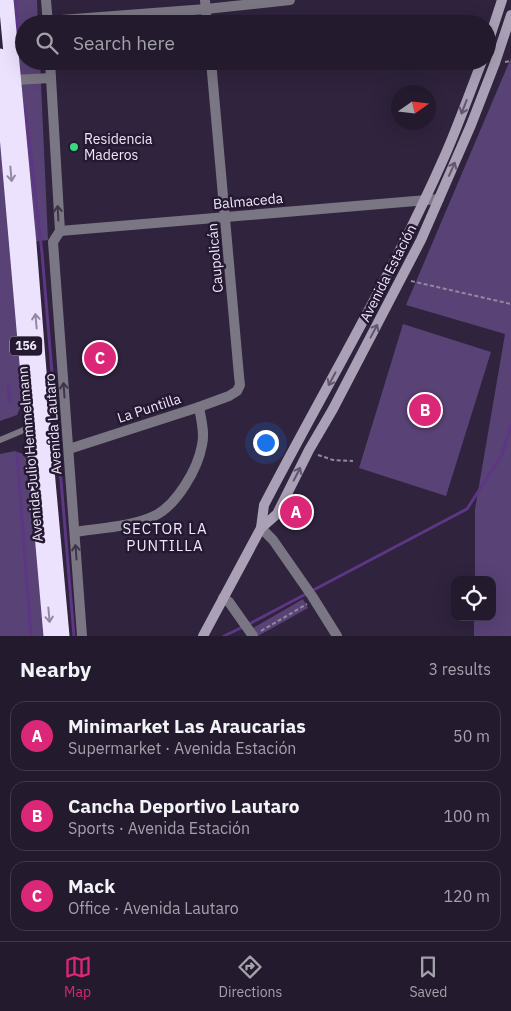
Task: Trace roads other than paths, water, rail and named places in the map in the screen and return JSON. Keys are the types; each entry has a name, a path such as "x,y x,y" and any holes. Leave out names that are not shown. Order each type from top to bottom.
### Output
{"highway":[{"name":"Avenida Julio Hemmelmann","path":"6,0 3,63 38,424 62,636"},
{"name":"Avenida Julio Hemmelmann","path":"3,63 14,80 6,95"},
{"name":"Avenida Julio Hemmelmann","path":"38,424 51,636"}],"street":[{"path":"46,0 47,15"},
{"path":"113,15 205,5 290,0"},
{"path":"496,18 502,0"},
{"name":"Avenida Estación","path":"496,60 511,15"},
{"name":"Avenida Lautaro","path":"51,70 60,231 53,242 82,636"},
{"name":"Caupolicán","path":"212,70 240,376 237,392"},
{"name":"Avenida Estación","path":"261,528 264,505 388,273 424,200 446,152 478,70"},
{"name":"Avenida Estación","path":"203,636 261,528 277,514 309,450 333,410 402,278 439,199 475,116 492,70"},
{"path":"14,80 51,78"},
{"name":"Balmaceda","path":"60,231 439,199"},
{"path":"388,273 402,278"},
{"name":"La Puntilla","path":"68,449 199,407 237,392"},
{"path":"74,532 141,521 155,516 166,508 196,465 203,444 199,407"},
{"path":"261,528 273,540 312,595 337,636"},
{"path":"223,598 229,602 251,630"}],"lane":[{"path":"0,440 38,424"}],"waterway":[{"path":"16,0 17,15"},
{"path":"25,106 42,253 74,636"},
{"path":"8,384 10,403"},
{"path":"224,636 467,509 502,455 511,425"},
{"path":"17,454 31,636"}],"place":[{"name":"Residencia Maderos","path":"74,147"},
{"name":"Mack","path":"100,358"},
{"name":"Cancha Deportivo Lautaro","path":"425,410"},
{"name":"Minimarket Las Araucarias","path":"296,512"}],"district":[{"name":"SECTOR LA PUNTILLA","path":"165,538"}]}
